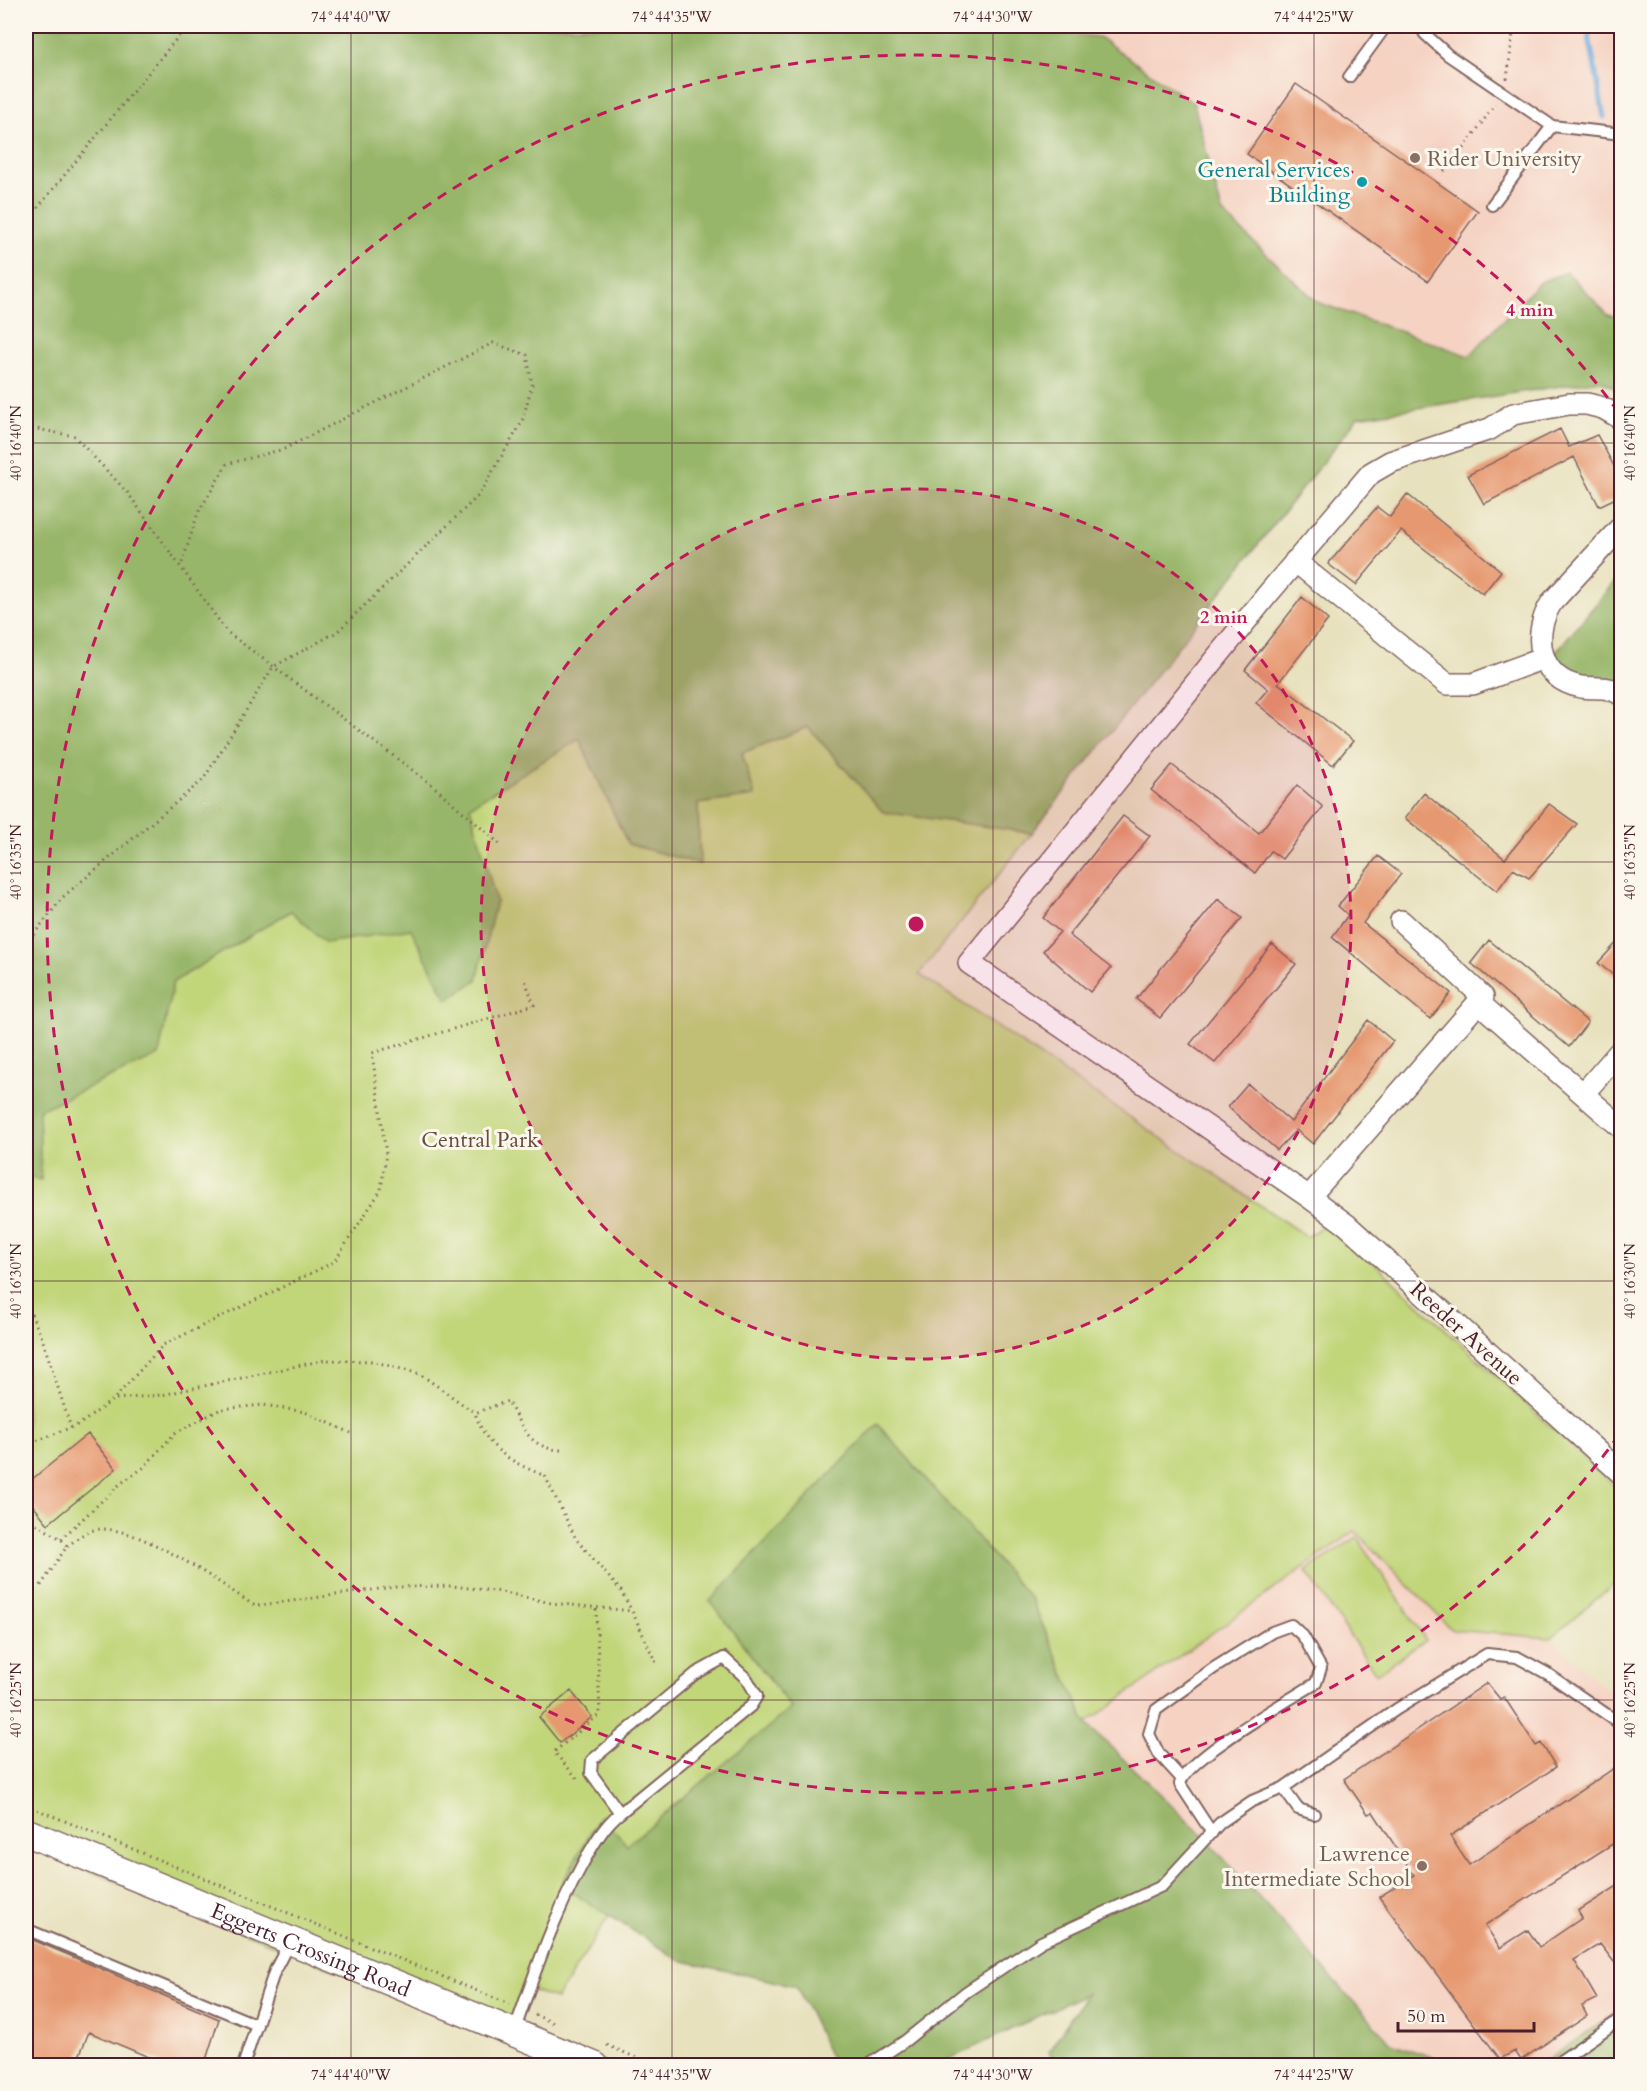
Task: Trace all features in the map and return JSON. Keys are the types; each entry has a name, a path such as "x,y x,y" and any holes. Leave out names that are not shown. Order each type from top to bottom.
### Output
{"street":[{"path":"1544,658 1473,684 1447,684 1295,561 1364,480 1390,462 1490,429 1513,414 1569,404 1587,404 1604,408 1622,419"},
{"path":"1622,526 1552,602 1543,615 1539,631 1544,658 1555,674 1582,687 1613,689 1622,695"},
{"name":"Reeder Avenue","path":"1295,561 969,963 1347,1224 1622,1474"},
{"path":"1309,1197 1483,996 1401,921"},
{"path":"1478,1002 1622,1128"},
{"path":"1583,1094 1622,1049"},
{"name":"Eggerts Crossing Road","path":"26,1832 290,1941 518,2021 593,2059"}],"lane":[{"path":"1349,77 1386,26"},
{"path":"1420,26 1425,34 1448,55 1552,126 1622,134"},
{"path":"1492,205 1552,126"},
{"path":"1181,1778 1159,1754 1149,1734 1156,1710 1214,1668 1272,1632 1291,1625 1303,1636 1321,1668 1316,1683 1198,1760 1181,1778 1180,1784 1212,1833"},
{"path":"867,2066 905,2041 966,1992 1041,1942 1162,1886 1220,1822 1252,1801 1283,1788 1397,1709 1487,1654 1517,1657 1548,1674 1622,1725"},
{"path":"518,2021 559,1907 591,1849 620,1813 751,1706 757,1696 747,1679 724,1658 695,1674 592,1760 591,1773 620,1813"},
{"path":"1283,1788 1298,1809 1314,1814"},
{"path":"26,1929 257,2025"},
{"path":"243,2066 275,1970 290,1941"},
{"path":"1553,2066 1622,2018"}],"path":[{"path":"26,222 187,26"},
{"path":"1506,83 1514,26"},
{"path":"1444,171 1460,154 1497,103"},
{"path":"26,944 64,896 203,780 273,668 337,632 478,496 522,422 532,385 527,355 493,343 284,449 227,464 198,513 181,566"},
{"path":"26,427 74,436 128,493 227,632 431,784 502,846"},
{"path":"26,1445 80,1424 114,1399 163,1346 334,1262 381,1190 386,1154 372,1053 534,1005 524,977"},
{"path":"26,1303 42,1338 71,1428"},
{"path":"114,1399 162,1395 325,1360 372,1361 420,1374 476,1413 482,1434 510,1462 545,1476 576,1539 621,1591 657,1665"},
{"path":"476,1413 508,1401 523,1431 546,1449 561,1450"},
{"path":"61,1539 120,1484 143,1468 175,1433 221,1409 263,1405 305,1412 351,1433"},
{"path":"26,1518 61,1539 67,1546"},
{"path":"40,1587 67,1546 90,1531 120,1529 192,1566 255,1606 394,1587 452,1586 596,1608 632,1611"},
{"path":"584,1785 554,1752 600,1714 596,1608"},
{"path":"26,1805 518,2021 564,2027"},
{"path":"593,2059 655,2066"}],"shaded area":[{"name":"Rider University","path":"988,26 1621,26 1621,318 1608,315 1540,282 1469,357 1317,302 1222,212 1194,104 1099,37"},
{"name":"Lawrence Intermediate School","path":"1356,1526 1452,1630 1551,1638 1621,1702 1621,2009 1540,2065 1455,2065 1391,2043 1086,1723"}],"green space":[{"path":"26,26 988,26 1099,37 1194,104 1222,212 1317,302 1469,356 1540,282 1567,272 1608,315 1621,318 1621,391 1600,380 1358,417 1032,833 883,812 808,727 742,753 755,796 698,804 700,864 628,844 579,739 470,806 496,901 477,980 447,1000 411,929 326,943 291,911 173,982 159,1055 39,1110 41,1180 26,1177"},
{"name":"Central Park","path":"26,292 1013,831 1032,833 919,974 1307,1237 1329,1221 1621,1492 1621,1578 1551,1638 1452,1630 1355,1531 1086,1723 1031,1599 806,1705 644,1861 556,1999 523,1987 504,2038 26,1845"},
{"path":"1621,574 1621,707 1544,666"},
{"path":"878,1424 1031,1599 1086,1723 1206,1839 1391,2043 1455,2065 1054,2065 1049,2051 1087,1993 947,2060 944,2065 834,2065 796,1986 679,1960 561,1885 600,1816 627,1845 791,1708 710,1601"},
{"path":"1357,1537 1426,1640 1376,1674 1306,1571"},
{"path":"1621,2009 1621,2065 1540,2065"}],"building":[{"name":"General Services Building","path":"1296,84 1478,211 1428,281 1247,154"},
{"path":"1560,429 1569,447 1597,435 1622,481 1622,495 1599,506 1574,457 1484,504 1468,475"},
{"path":"1407,494 1501,571 1483,594 1401,531 1356,585 1328,564 1377,507 1390,517"},
{"path":"1302,597 1328,620 1278,683 1353,741 1333,765 1256,703 1268,689 1245,670"},
{"path":"1172,765 1259,833 1297,785 1323,807 1282,859 1271,851 1255,873 1151,790"},
{"path":"1424,793 1505,859 1549,804 1577,824 1529,878 1513,869 1497,891 1405,818"},
{"path":"1123,816 1150,836 1069,935 1111,968 1090,992 1043,951 1060,932 1043,918"},
{"path":"1378,856 1401,874 1363,923 1451,993 1430,1019 1332,937 1348,915 1338,906"},
{"path":"1218,899 1242,918 1160,1018 1136,999"},
{"path":"1622,937 1622,982 1598,963"},
{"path":"1489,940 1588,1022 1569,1047 1471,963"},
{"path":"1272,944 1296,964 1215,1063 1190,1044"},
{"path":"1368,1020 1393,1041 1313,1144 1296,1130 1277,1150 1228,1107 1248,1084 1291,1122"},
{"path":"88,1434 116,1469 48,1524 26,1497 26,1484"},
{"name":"Lawrence Intermediate School","path":"1487,1683 1500,1699 1504,1697 1536,1746 1541,1743 1556,1767 1450,1836 1469,1865 1622,1763 1622,1838 1485,1925 1500,1948 1528,1930 1539,1947 1582,1918 1578,1911 1622,1883 1622,1972 1600,1944 1574,1960 1597,1999 1582,2006 1587,2016 1521,2060 1515,2051 1500,2059 1379,1897 1414,1875 1373,1812 1368,1814 1344,1779"},
{"path":"571,1691 592,1717 560,1743 539,1717"},
{"path":"26,1937 219,2019 204,2066 170,2066 89,2032 75,2066 26,2066"}],"waterway":[{"path":"1587,26 1604,117"},
{"path":"1617,154 1622,173"}],"place":[{"name":"Rider University","path":"1415,158"},
{"name":"General Services Building","path":"1362,182"},
{"name":"Lawrence Intermediate School","path":"1422,1866"}]}
